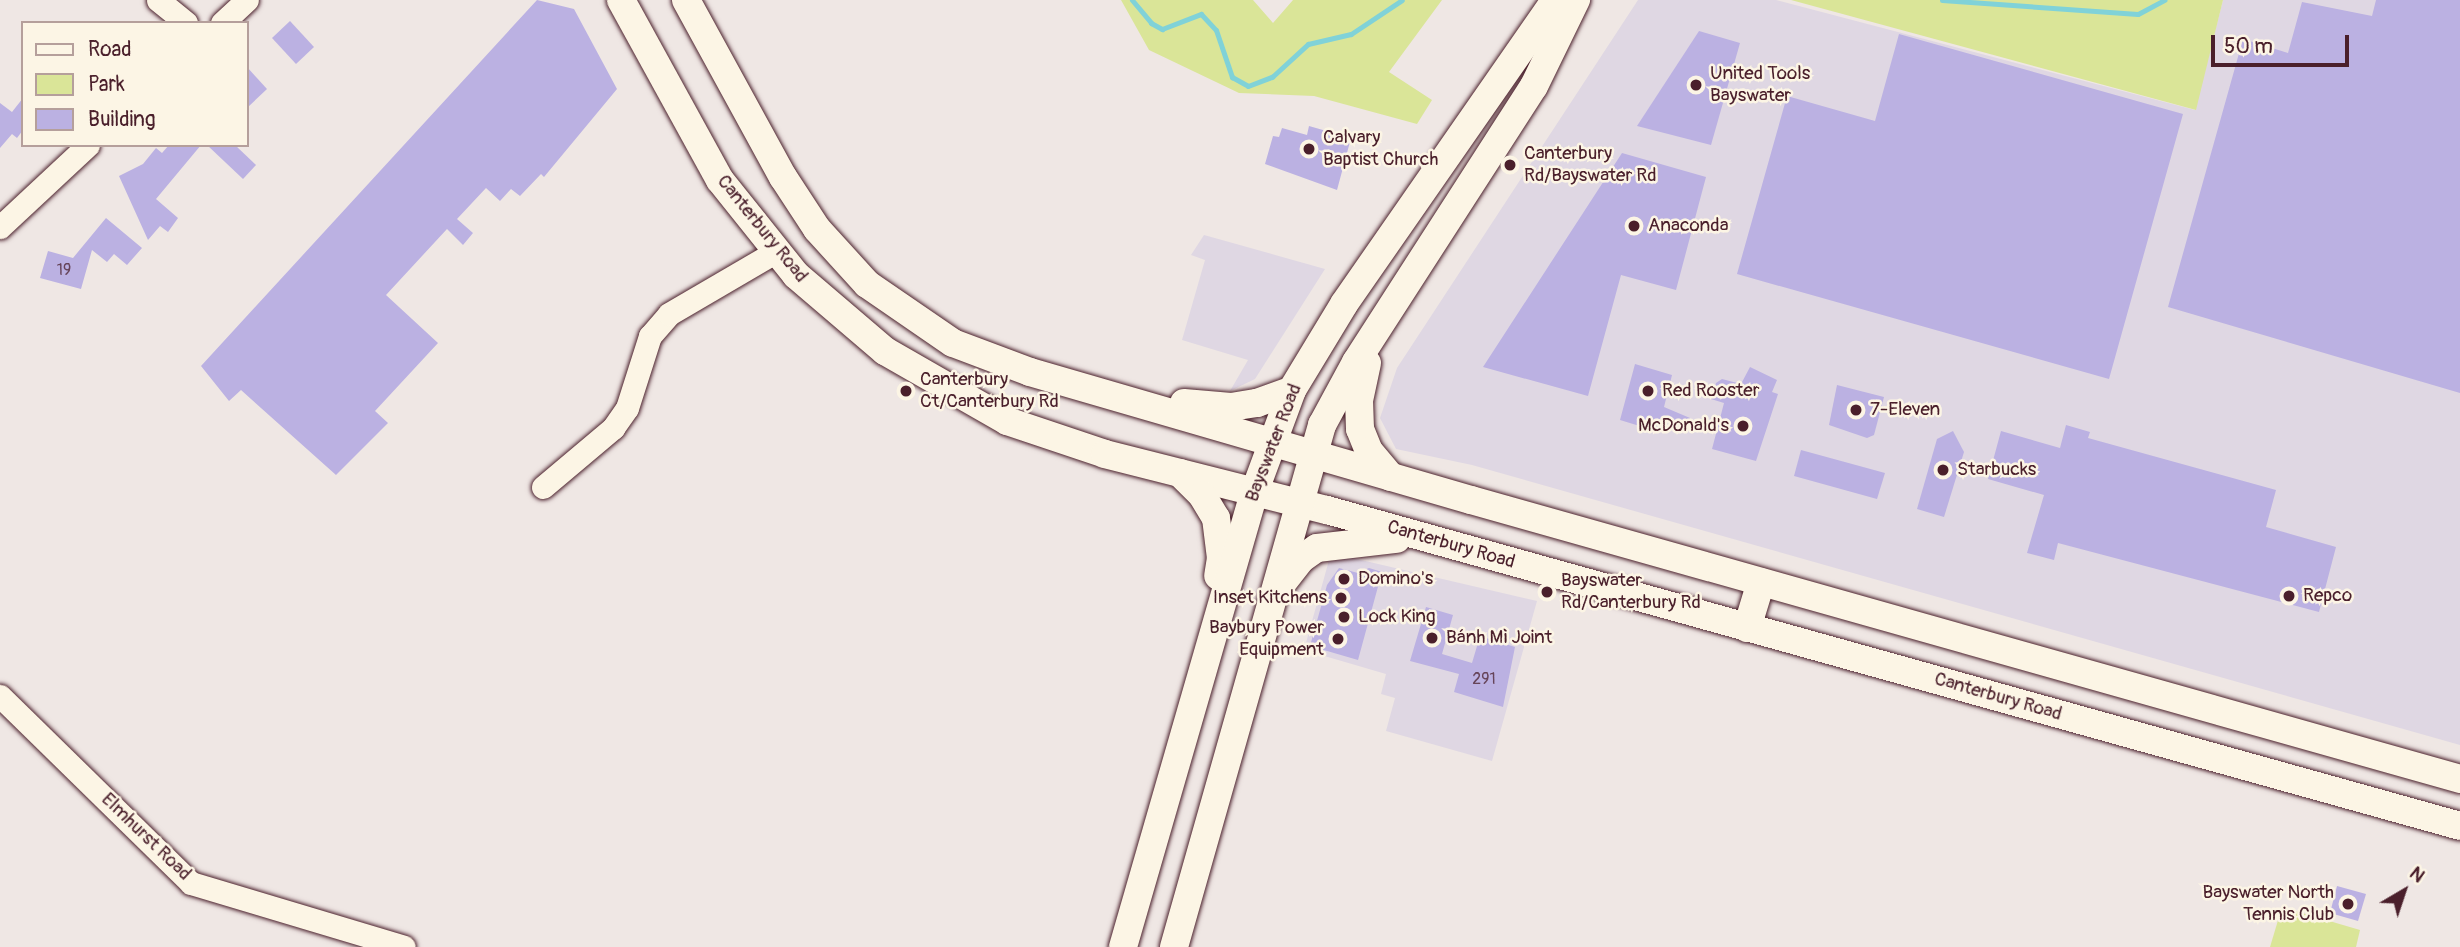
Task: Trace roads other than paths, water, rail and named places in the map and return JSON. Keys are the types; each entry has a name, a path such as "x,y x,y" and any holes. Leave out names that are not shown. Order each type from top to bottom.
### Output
{"main road":[{"name":"Canterbury Road","path":"621,0 720,180 775,252 853,327 960,397 1053,438 1423,537 2460,826"},
{"path":"686,0 783,177 817,229 867,284 943,337 1030,372 1391,477 2460,779"},
{"name":"Bayswater Road","path":"1123,947 1206,651 1254,493 1292,390 1344,304 1555,0"},
{"name":"Bayswater Road","path":"1174,947 1322,425 1378,327 1539,77 1576,0"},
{"path":"1515,55 1539,77"},
{"path":"775,252 817,229"},
{"path":"1378,327 1365,368 1359,418 1369,451 1391,477"},
{"path":"1108,394 1231,407 1257,404 1292,390"},
{"path":"1180,473 1208,504 1219,532 1221,558 1206,651"},
{"path":"1273,599 1301,559 1317,548 1346,541 1423,537"},
{"path":"1747,628 1750,579"}],"street":[{"path":"158,0 184,21"},
{"path":"224,21 247,0"},
{"path":"0,227 86,147"},
{"path":"543,487 614,428 627,408 650,336 669,314 775,252"},
{"name":"Elmhurst Road","path":"0,696 191,883 404,947"}],"waterway":[{"path":"1132,0 1151,23 1162,29 1201,14 1216,30 1232,77 1248,86 1272,77 1308,44 1351,34 1402,0"},
{"path":"1942,0 2138,14 2164,0"}],"place":[{"name":"United Tools Bayswater","path":"1696,85"},
{"name":"Calvary Baptist Church","path":"1309,149"},
{"name":"Canterbury Rd/Bayswater Rd","path":"1510,165"},
{"name":"Anaconda","path":"1634,226"},
{"name":"Canterbury Ct/Canterbury Rd","path":"906,391"},
{"name":"Red Rooster","path":"1648,391"},
{"name":"7-Eleven","path":"1856,410"},
{"name":"McDonald's","path":"1743,426"},
{"name":"Starbucks","path":"1943,470"},
{"name":"Domino's","path":"1344,579"},
{"name":"Bayswater Rd/Canterbury Rd","path":"1547,592"},
{"name":"Repco","path":"2289,596"},
{"name":"Inset Kitchens","path":"1341,598"},
{"name":"Lock King","path":"1344,617"},
{"name":"Bánh Mì Joint","path":"1432,638"},
{"name":"Baybury Power Equipment","path":"1338,639"},
{"name":"Bayswater North Tennis Club","path":"2348,904"}]}
